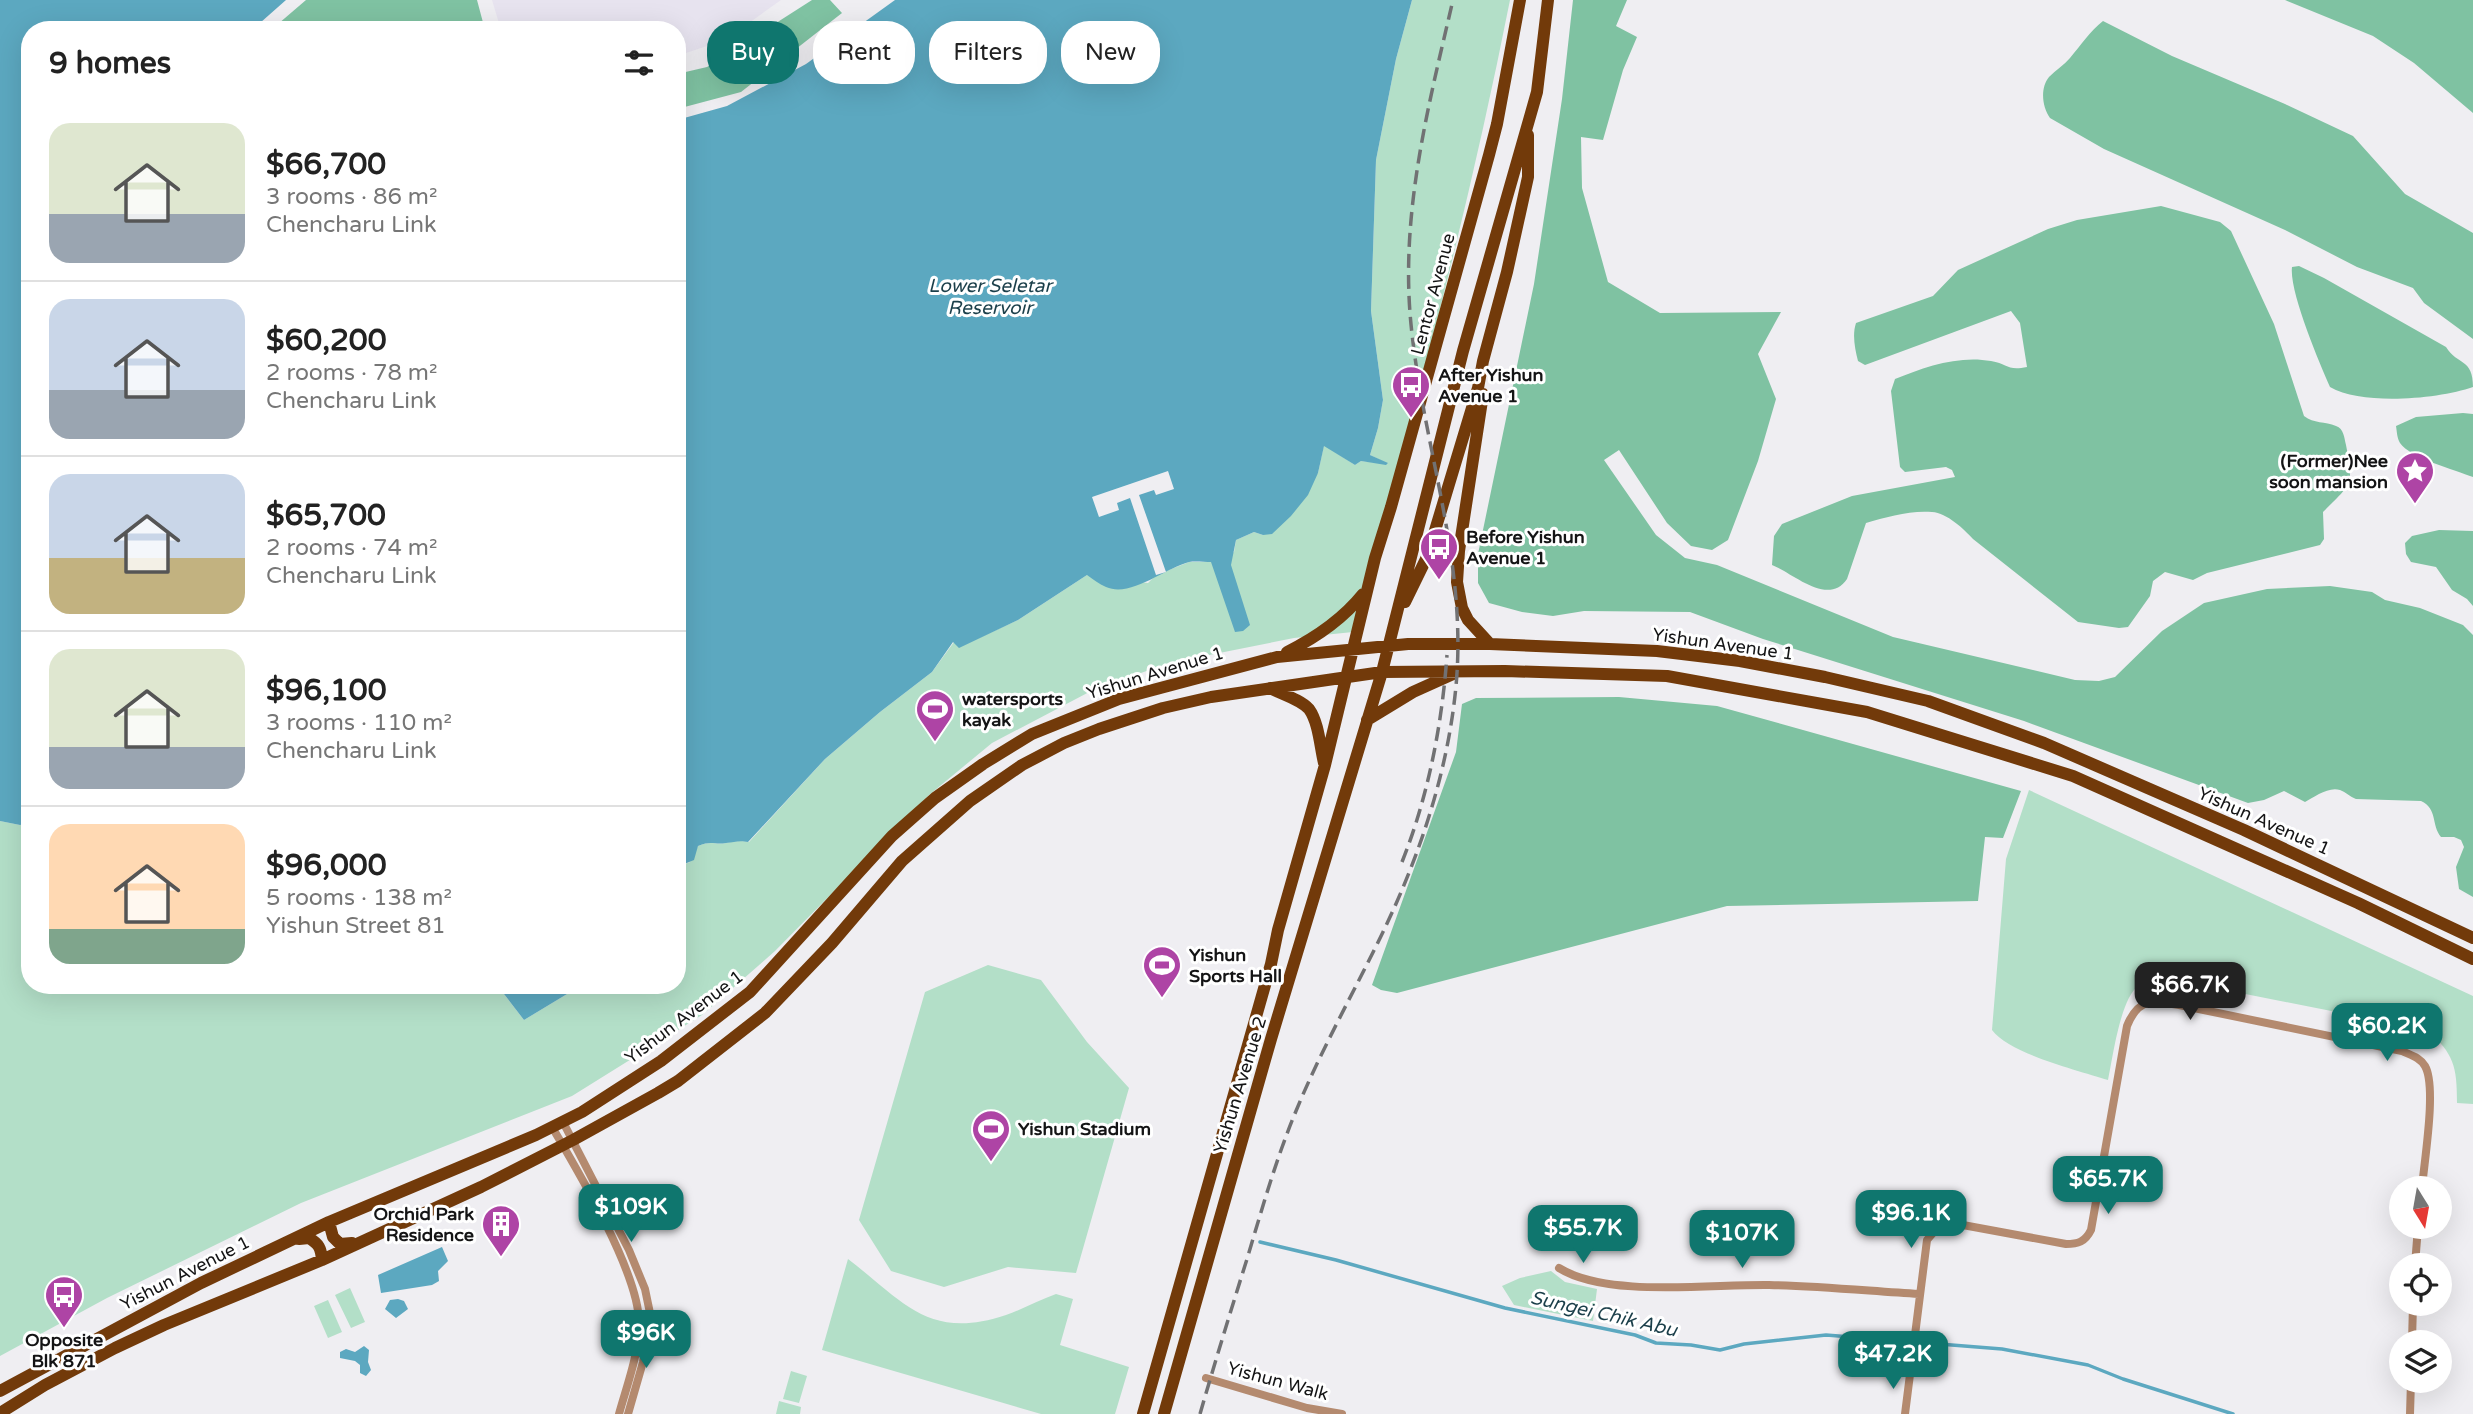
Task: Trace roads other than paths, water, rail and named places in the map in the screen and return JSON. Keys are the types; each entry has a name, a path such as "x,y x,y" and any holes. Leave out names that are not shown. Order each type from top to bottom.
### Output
{"main road":[{"name":"Lentor Avenue","path":"1348,676 1366,591 1494,134 1520,0"},
{"path":"1389,645 1438,442 1538,92 1548,0"},
{"path":"1396,618 1427,557 1478,388 1528,177 1528,120"},
{"path":"1490,644 1468,620 1462,608 1457,582 1459,551 1492,329"},
{"path":"1277,657 1324,631 1349,612 1366,591"},
{"name":"Yishun Avenue 1","path":"0,1391 166,1301 329,1222 558,1124 661,1061 750,992 892,836 935,798 1032,734 1119,699 1277,657 1353,648 1434,643 1657,651 1740,661 1928,701 2044,743 2244,830 2473,938"},
{"name":"Yishun Avenue 2","path":"1164,1414 1389,645"},
{"path":"1367,720 1413,692 1459,671"},
{"name":"Yishun Avenue 1","path":"0,1413 45,1385 152,1331 322,1260 481,1187 568,1143 678,1081 765,1013 832,943 902,861 970,801 1022,765 1064,743 1163,708 1211,697 1382,672 1505,671 1667,676 1867,712 2073,776 2358,903 2473,959"},
{"name":"Yishun Avenue 2","path":"1143,1414 1348,676"},
{"path":"1269,688 1309,709 1325,765"},
{"path":"1119,699 1143,696 1147,699 1149,708 1140,716"},
{"path":"329,1222 333,1237 340,1244 363,1241"},
{"path":"290,1241 309,1238 321,1247 322,1260"}],"street":[{"path":"1905,1414 1927,1240 1932,1232 1952,1223 2066,1244 2082,1242 2088,1237 2127,1026 2132,1013 2148,1002 2170,1003 2402,1051 2418,1058 2425,1066 2430,1086 2423,1176"},
{"path":"558,1124 629,1250 645,1289 652,1318 628,1414"},
{"path":"568,1143 634,1290 640,1321 638,1342 619,1414"},
{"path":"1559,1268 1592,1283 1647,1286 1801,1286 1919,1294"},
{"name":"Yishun Walk","path":"1206,1378 1307,1408 1342,1414"},
{"path":"2410,1414 2411,1393"}],"water":[{"path":"0,0 286,0 262,21 21,21 21,825 0,821"},
{"name":"Lower Seletar Reservoir","path":"895,0 1412,0 1396,59 1376,160 1371,311 1383,400 1370,455 1388,463 1386,465 1361,461 1355,465 1324,446 1318,473 1308,495 1291,516 1272,534 1254,532 1236,540 1231,565 1250,625 1243,631 1235,632 1211,562 1189,562 1126,589 1106,587 1087,575 1018,620 959,648 953,642 932,672 825,759 748,842 703,844 698,846 694,860 686,863 686,117 727,106 768,84 799,84 799,68 813,59 813,84 915,84 915,21 866,21"},
{"path":"504,994 567,994 524,1020"},
{"path":"442,1247 448,1261 438,1271 439,1281 432,1285 381,1293 378,1275"},
{"path":"390,1300 404,1301 408,1309 396,1318 385,1309"},
{"path":"364,1346 369,1350 368,1362 371,1370 366,1376 360,1373 360,1365 355,1361 340,1358 340,1352 346,1349 355,1352"}],"waterway":[{"name":"Sungei Chik Abu","path":"1260,1242 1336,1260 1505,1308 1635,1335 1656,1343 1720,1350 1744,1344 1826,1335 2002,1349 2088,1365 2233,1414"}],"railway":[{"path":"1200,1414 1289,1129 1316,1066 1383,932 1409,873 1439,781 1452,718 1458,638 1455,591 1415,360 1409,273 1410,233 1420,155 1453,0"},
{"path":"1402,862 1419,812 1432,760 1442,708 1447,655"}],"place":[{"name":"After Yishun Avenue 1","path":"1411,419"},
{"name":"(Former)Nee soon mansion","path":"2415,505"},
{"name":"Before Yishun Avenue 1","path":"1439,581"},
{"name":"watersports kayak","path":"935,743"},
{"name":"Yishun Sports Hall","path":"1162,999"},
{"name":"Yishun Stadium","path":"991,1163"},
{"name":"Orchid Park Residence","path":"501,1258"},
{"name":"Opposite Blk 871","path":"64,1329"}]}
